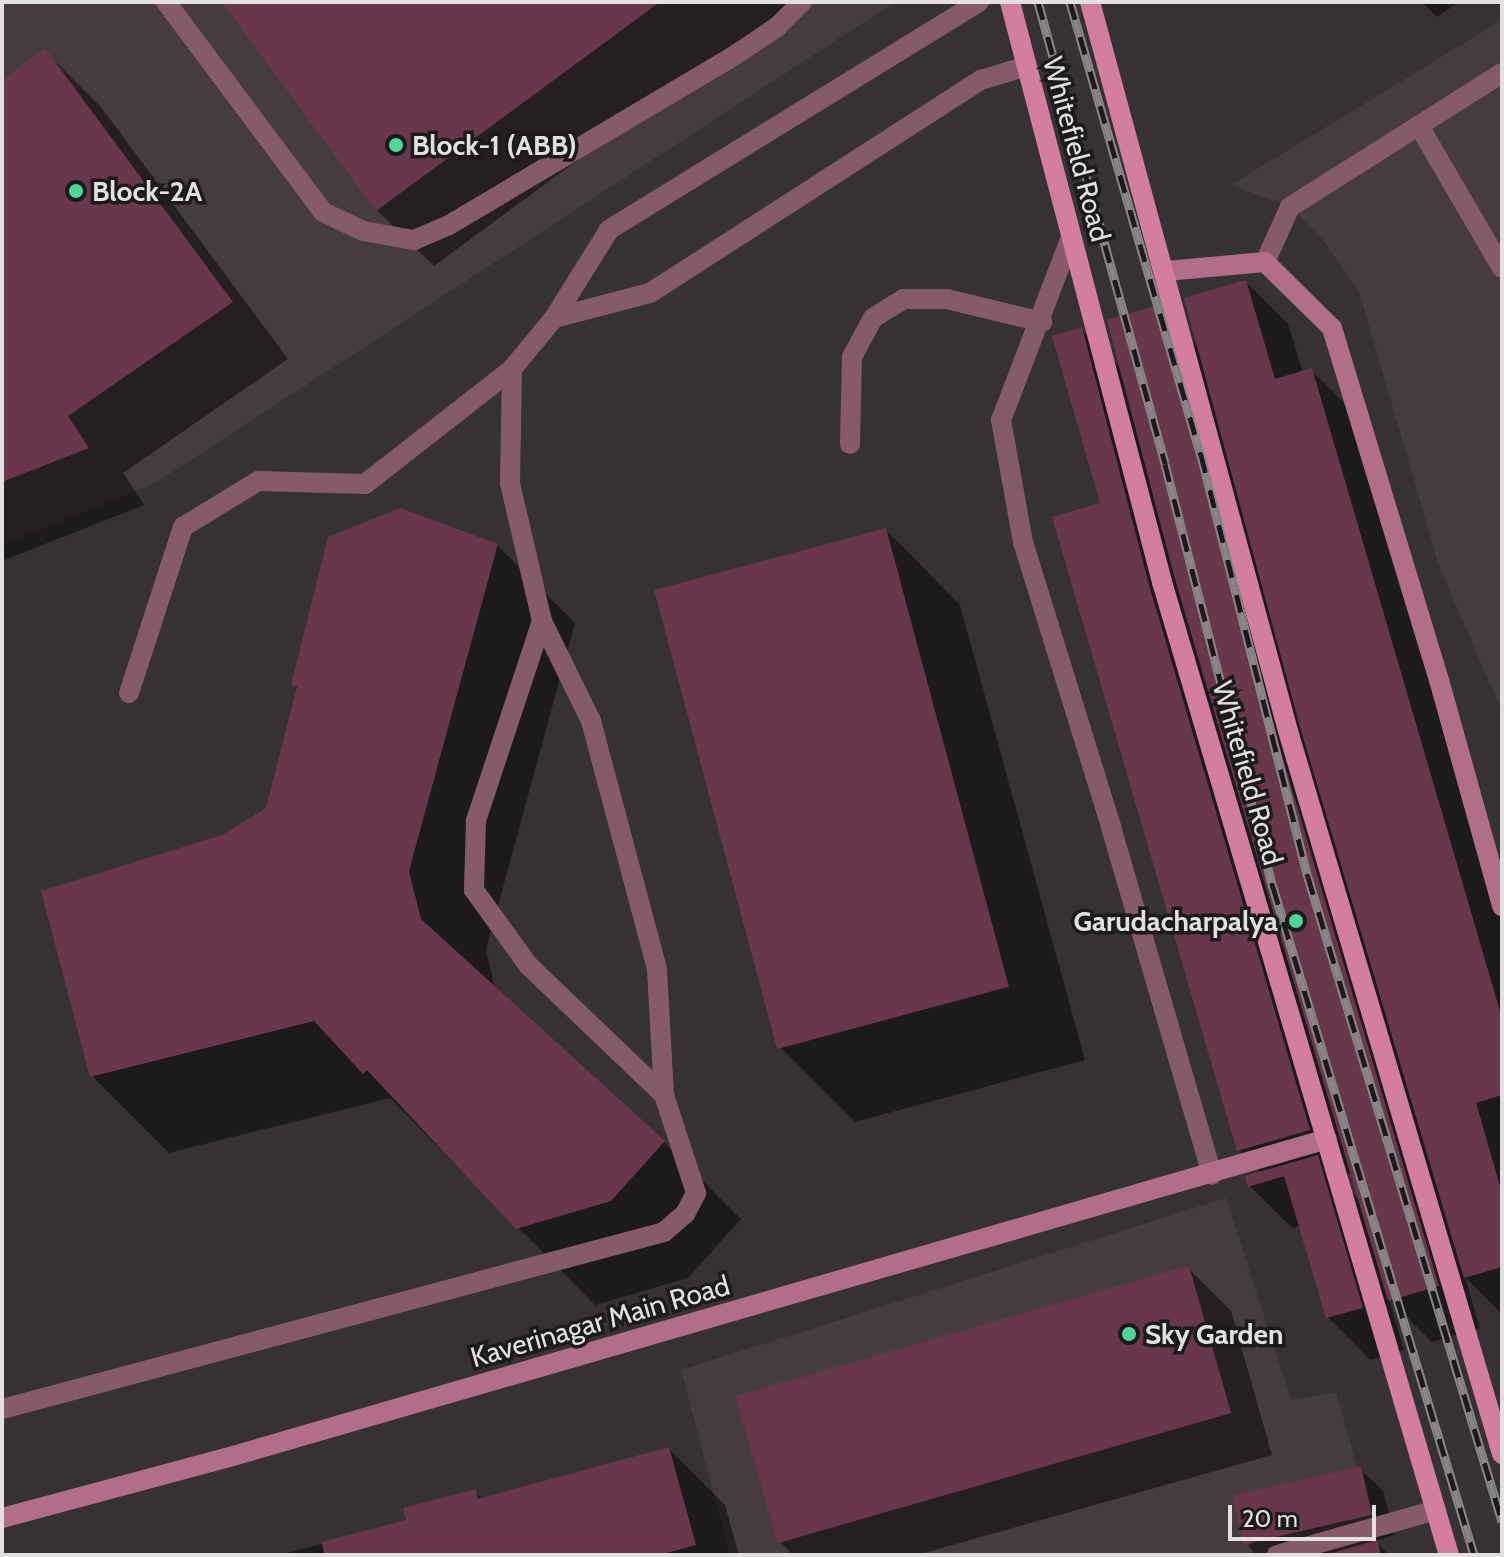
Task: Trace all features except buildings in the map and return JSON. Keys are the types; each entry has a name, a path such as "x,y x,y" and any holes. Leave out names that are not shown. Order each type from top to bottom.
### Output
{"main road":[{"name":"Whitefield Road","path":"1010,2 1162,582 1449,1555"},
{"name":"Whitefield Road","path":"1090,2 1166,271 1288,731 1502,1454"}],"street":[{"path":"166,2 323,212 363,231 414,240 449,225 729,59 777,27 802,2"},
{"path":"129,693 183,527 258,481 365,484 512,369 554,318 609,230 979,2"},
{"path":"554,318 650,293 981,80 1027,66"},
{"path":"1265,262 1290,207 1502,73"},
{"path":"1419,126 1502,268"},
{"path":"1071,237 1042,322 1001,420 1023,542 1111,827 1212,1175"},
{"path":"1166,271 1265,262 1332,328 1439,680 1502,906"},
{"path":"850,444 852,357 873,318 903,299 947,299 1042,322"},
{"path":"2,1409 664,1232 685,1214 696,1193 664,1095 657,969 591,721 542,621 510,483 512,369"},
{"path":"542,621 476,821 474,890 528,965 664,1095"},
{"name":"Kaverinagar Main Road","path":"2,1518 226,1458 1212,1175 1327,1139"},
{"path":"1277,1555 1436,1510"}],"shaded area":[{"path":"2,2 895,2 157,482 2,545"},
{"path":"1502,20 1502,711 1439,566 1359,291 1321,238 1290,207 1231,185"},
{"path":"1226,1198 1291,1400 1336,1392 1382,1555 730,1555 681,1370"}],"railway":[{"path":"1038,2 1165,464 1273,887 1474,1555"},
{"path":"1070,2 1201,455 1308,877 1502,1521"}],"place":[{"name":"Block-1 (ABB)","path":"396,145"},
{"name":"Block-2A","path":"76,191"},
{"name":"Garudacharpalya","path":"1296,921"},
{"name":"Sky Garden","path":"1129,1334"}]}
